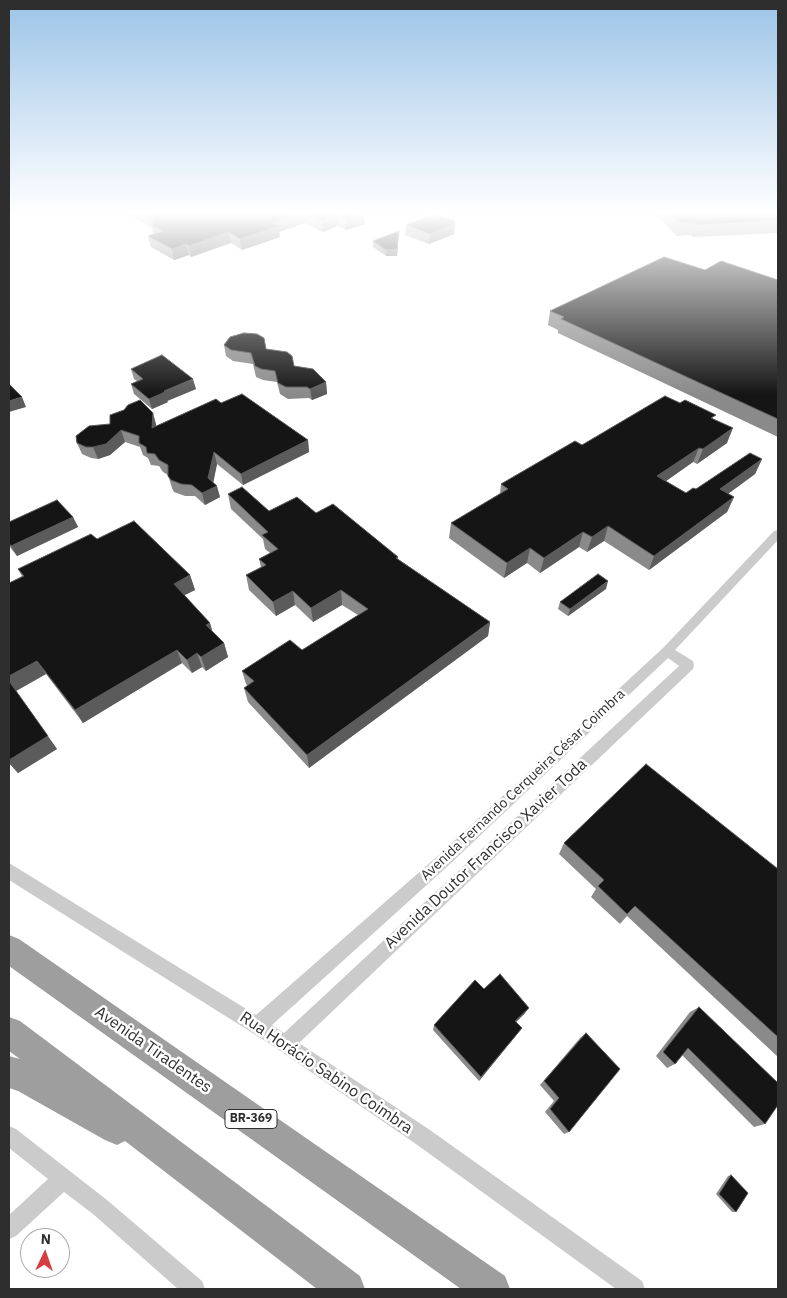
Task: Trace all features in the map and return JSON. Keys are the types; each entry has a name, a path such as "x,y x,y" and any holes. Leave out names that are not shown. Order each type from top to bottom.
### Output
{"highway":[{"name":"Avenida Tiradentes","path":"9,949 492,1289"},
{"path":"9,1032 347,1289"},
{"path":"9,1072 25,1077 180,1162"}],"street":[{"name":"Avenida Fernando Cerqueira César Coimbra","path":"258,1026 439,864 667,651 778,534"},
{"name":"Avenida Doutor Francisco Xavier Toda","path":"285,1044 688,664 667,651"},
{"name":"Rua Horácio Sabino Coimbra","path":"9,871 285,1044 423,1137 634,1289"},
{"path":"9,1136 64,1178 194,1289"},
{"path":"9,1229 64,1178"}],"building":[{"path":"629,274 759,274 778,280 778,419 561,319 564,317 550,311"},
{"path":"244,333 257,334 264,338 266,349 287,352 292,356 294,366 313,369 326,382 310,389 307,387 286,387 278,383 275,371 255,366 251,353 231,350 224,345 230,337"},
{"path":"162,355 193,379 149,399 131,384 143,379 131,369"},
{"path":"9,384 22,397 9,401"},
{"path":"242,394 308,440 241,474 214,452 208,478 217,486 202,493 192,485 181,484 171,480 168,476 168,465 159,460 155,454 147,453 146,447 139,443 139,436 121,430 106,444 86,447 77,443 76,436 89,426 110,424 110,415 124,410 128,405 140,400 153,413 152,428 216,399 221,403"},
{"path":"665,396 680,403 685,400 716,415 711,418 733,428 703,449 699,448 657,476 686,493 693,488 696,489 750,453 762,459 720,489 734,497 654,556 608,526 592,537 583,532 544,558 530,548 507,563 451,523 508,489 501,484 575,441 582,445"},
{"path":"242,487 269,511 297,497 316,513 333,504 398,557 396,558 490,622 307,755 244,688 254,681 242,671 290,640 302,650 368,609 341,590 311,608 293,591 273,602 246,575 266,565 259,559 278,549 262,535 268,532 228,494"},
{"path":"57,500 73,517 11,546 9,543 9,522"},
{"path":"134,521 190,575 174,584 210,623 206,625 224,643 201,657 197,653 187,660 177,650 75,710 37,661 9,676 9,583 24,576 18,569 91,534 97,539"},
{"path":"598,574 608,581 570,609 560,602"},
{"path":"9,681 48,736 9,760"},
{"path":"646,764 778,869 778,1037 635,906 627,914 598,886 604,880 564,843"},
{"path":"500,974 529,1008 515,1021 522,1028 481,1077 434,1025 475,980 484,989"},
{"path":"699,1007 778,1083 778,1105 765,1124 688,1048 675,1064 663,1052"},
{"path":"586,1033 620,1069 569,1132 550,1109 559,1098 544,1081"},
{"path":"731,1175 748,1193 736,1212 719,1194"}]}
